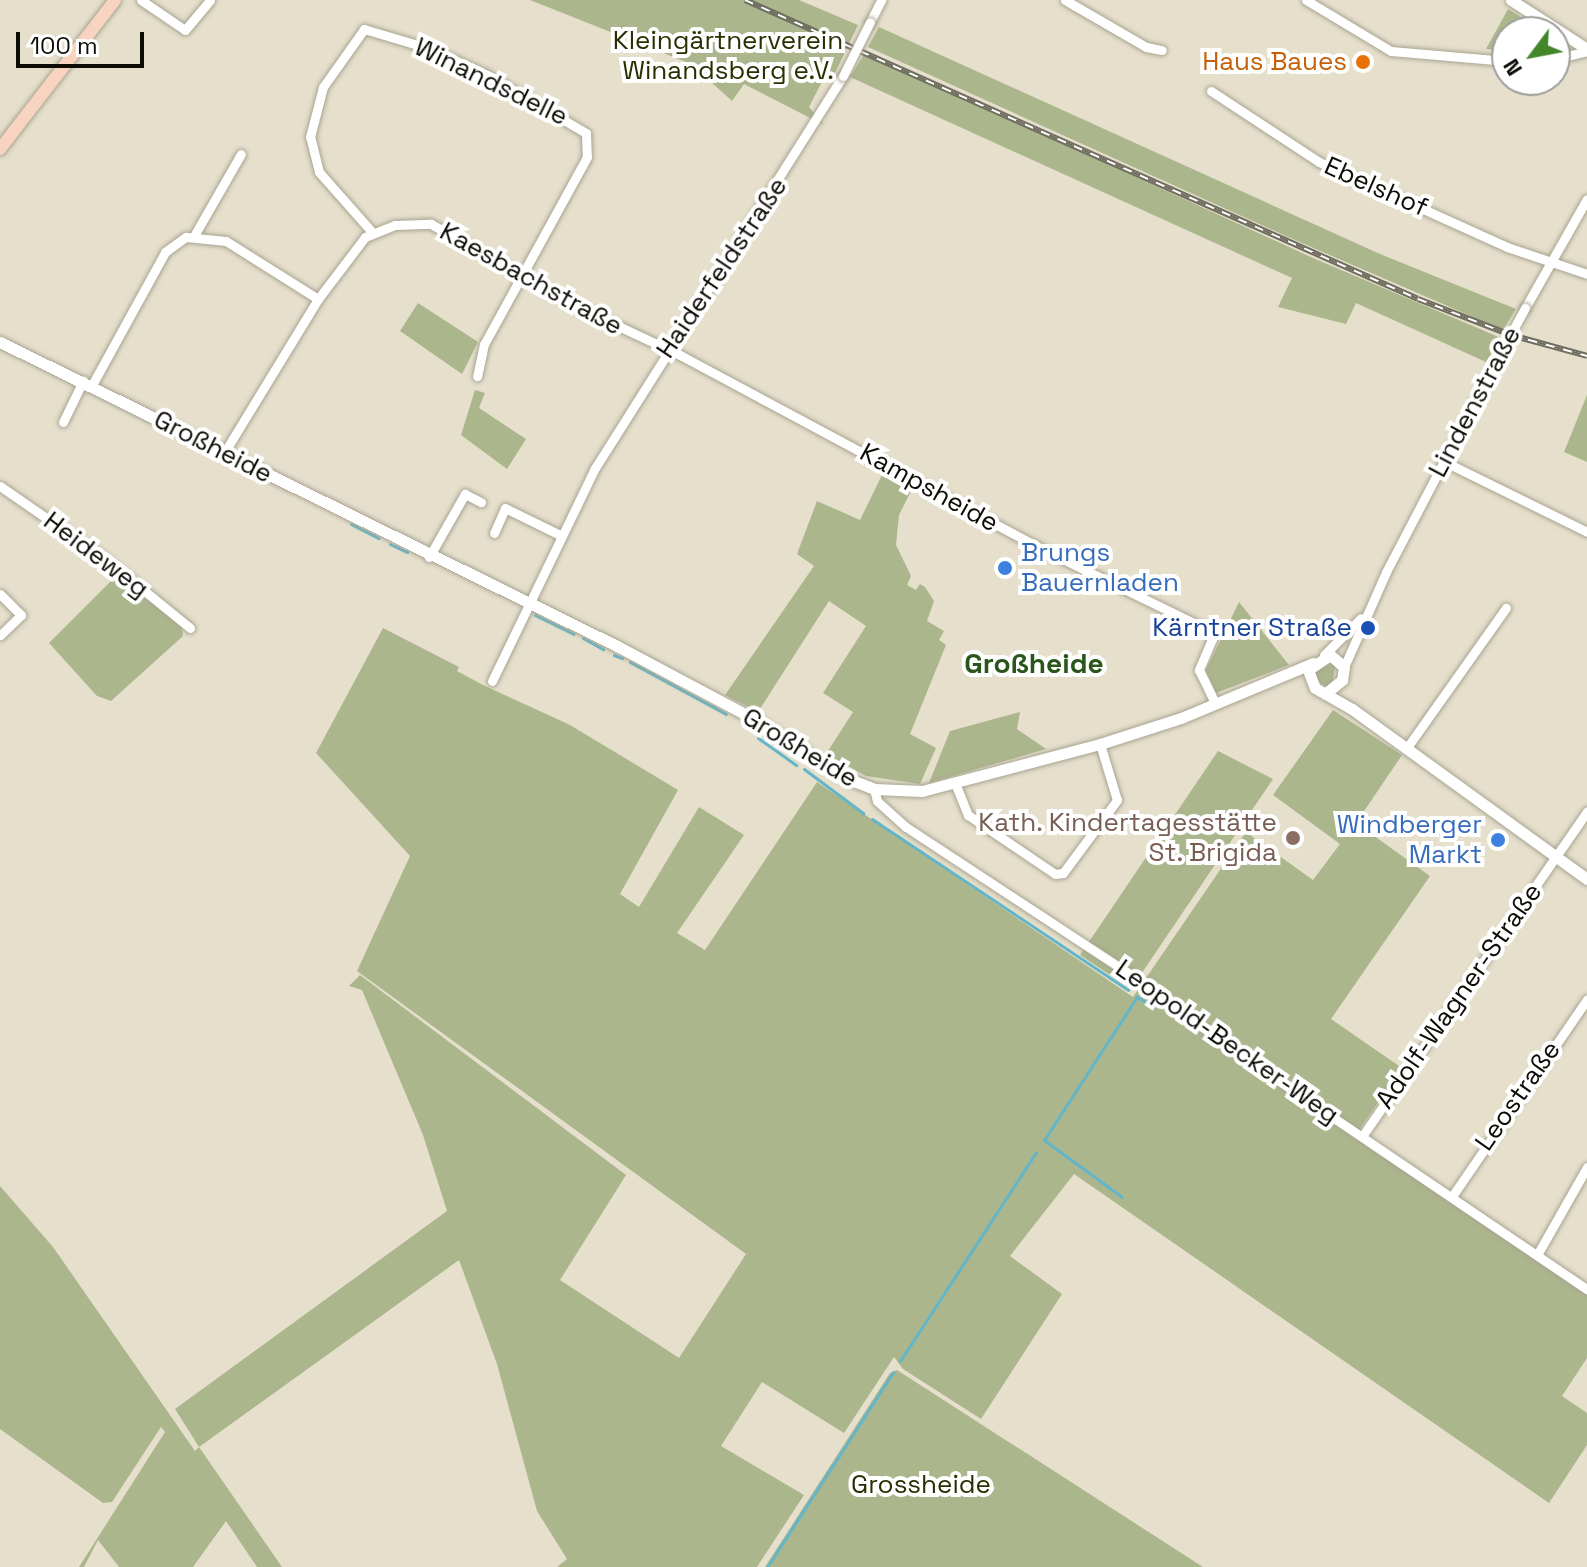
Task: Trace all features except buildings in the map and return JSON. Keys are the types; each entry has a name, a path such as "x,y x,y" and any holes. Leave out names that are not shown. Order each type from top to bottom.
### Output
{"main road":[{"path":"0,149 115,0"}],"street":[{"path":"141,0 185,30 210,0"},
{"name":"Haiderfeldstraße","path":"492,681 560,535 667,351 843,76 881,0"},
{"path":"1065,0 1146,47 1162,50"},
{"path":"1306,0 1391,51 1491,60"},
{"path":"1511,0 1587,50"},
{"name":"Winandsdelle","path":"372,232 319,172 310,137 323,87 361,31 371,28 502,82 586,133 587,157 484,344 477,376"},
{"name":"Ebelshof","path":"1211,91 1319,162 1551,263 1587,274"},
{"path":"63,422 165,252 195,234 241,154"},
{"name":"Lindenstraße","path":"1344,667 1368,609 1443,461 1587,199"},
{"name":"Kaesbachstraße","path":"372,232 431,224 667,351"},
{"path":"224,453 318,299 372,232"},
{"path":"195,234 226,241 318,299"},
{"name":"Großheide","path":"0,342 88,383 429,557 705,692 846,778 874,789 922,791 1100,744 1215,703 1318,659"},
{"name":"Kampsheide","path":"667,351 1047,552 1208,630 1212,639 1199,670 1215,703"},
{"path":"1443,461 1587,532"},
{"name":"Heideweg","path":"0,486 104,558 190,628"},
{"path":"429,557 465,494 481,502"},
{"path":"494,533 505,508 560,535"},
{"path":"0,594 21,615 0,635"},
{"path":"1406,749 1506,608"},
{"name":"Lindenstraße","path":"1318,659 1368,609"},
{"path":"1352,709 1342,680 1344,667 1336,656 1318,659 1308,678 1326,693 1587,879"},
{"name":"Großheide","path":"1284,675 1308,678"},
{"path":"1326,693 1342,680"},
{"path":"955,783 968,815 1055,874 1063,873 1117,800 1100,744"},
{"name":"Leopold-Becker-Weg","path":"874,789 877,801 906,827 1453,1195 1587,1289"},
{"name":"Adolf-Wagner-Straße","path":"1363,1135 1587,811"},
{"name":"Leostraße","path":"1453,1195 1587,1000"},
{"path":"1537,1255 1587,1167"}],"green space":[{"name":"Kleingärtnerverein Winandsberg e.V.","path":"530,0 799,0 858,25 835,73 828,70 809,107 824,125 744,84 732,101 691,64"},
{"path":"1508,9 1520,16 1504,16"},
{"path":"879,27 1380,254 1516,309 1503,330 1288,237 868,47"},
{"path":"865,53 1313,258 1501,338 1486,362 1356,303 1346,324 1278,307 1292,278 850,77"},
{"path":"418,303 478,342 462,374 400,331"},
{"path":"475,390 485,393 479,408 526,439 507,469 461,435"},
{"path":"1587,395 1587,462 1564,452"},
{"path":"882,475 911,491 899,515 896,545 911,576 907,585 916,590 920,584 934,601 927,621 944,631 939,640 946,645 910,734 936,748 920,784 866,776 826,754 853,712 823,693 866,626 829,601 758,712 725,695 814,566 797,554 817,501 860,520"},
{"path":"117,575 182,627 183,636 111,701 97,696 49,643"},
{"path":"1239,602 1289,665 1216,693 1206,670"},
{"path":"383,628 459,667 457,671 483,685 570,725 678,790 620,894 639,907 699,807 744,835 677,933 705,950 817,782 1133,997 1246,832 1313,880 1340,844 1273,795 1333,710 1402,755 1356,823 1430,876 1331,1019 1402,1068 1354,1137 1587,1293 1587,1358 1562,1396 1587,1413 1587,1445 1549,1503 1074,1174 1010,1256 1062,1294 981,1419 903,1369 894,1357 844,1433 762,1382 721,1446 804,1495 757,1567 557,1567 567,1559 537,1511 497,1364 459,1260 199,1447 175,1409 447,1211 423,1135 362,990 349,986 360,975 626,1175 560,1280 679,1358 746,1254 357,971 410,856 316,753"},
{"path":"1336,662 1332,685 1327,687 1315,679 1315,670"},
{"path":"1020,712 1017,729 1046,749 929,783 950,731"},
{"path":"1218,751 1273,779 1131,989 1080,955"},
{"path":"0,1186 53,1247 195,1451 199,1447 282,1567 257,1567 226,1521 193,1567 119,1567 98,1540 84,1567 79,1567 165,1432 161,1427 112,1502 103,1503 0,1429"},
{"name":"Grossheide","path":"897,1370 1203,1567 765,1567 890,1373"}],"waterway":[{"path":"351,524 379,538"},
{"path":"390,544 407,552"},
{"path":"535,615 574,634"},
{"path":"583,638 603,649"},
{"path":"614,655 622,658"},
{"path":"630,662 726,714"},
{"path":"758,738 796,765"},
{"path":"804,769 863,813"},
{"path":"872,819 1128,990"},
{"path":"1122,1197 1044,1140 1137,997 1154,1007"},
{"path":"900,1361 1036,1152"},
{"path":"767,1567 893,1372"}],"railway":[{"path":"745,0 1418,299 1511,335 1587,356"}],"place":[{"name":"Haus Baues","path":"1363,62"},
{"name":"Brungs Bauernladen","path":"1005,568"},
{"name":"Kärntner Straße","path":"1368,628"},
{"name":"Kath. Kindertagesstätte St. Brigida","path":"1293,838"},
{"name":"Windberger Markt","path":"1498,840"}],"district":[{"name":"Großheide","path":"1034,663"}]}
